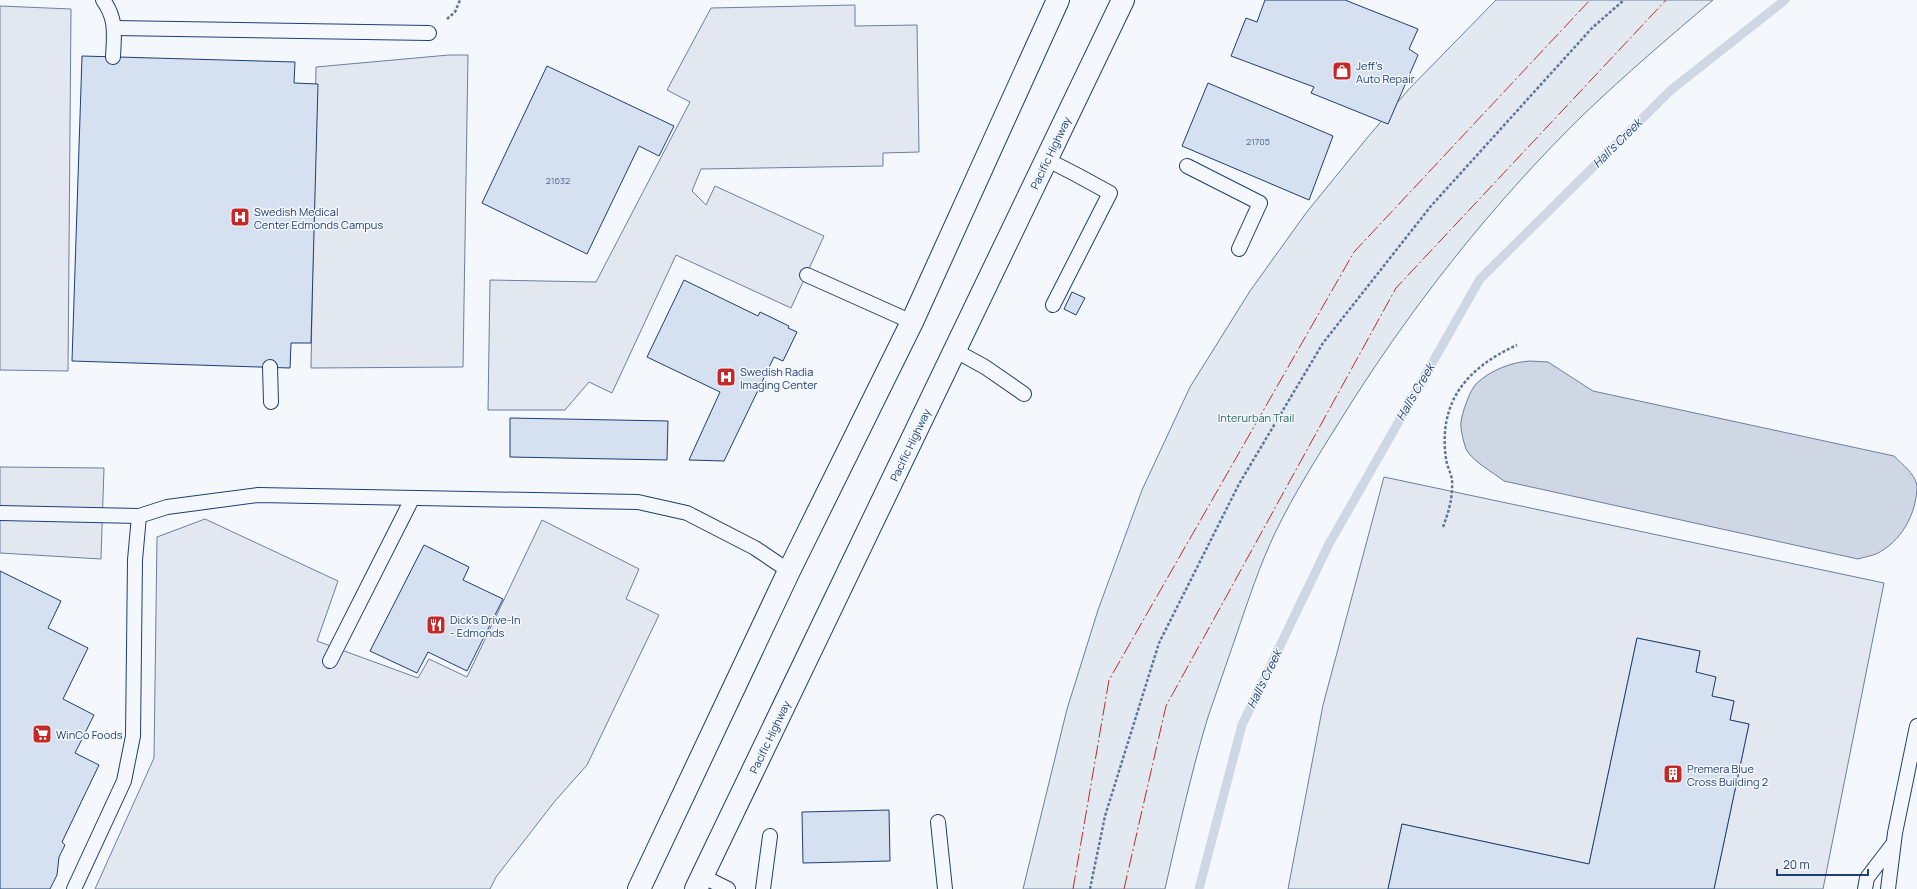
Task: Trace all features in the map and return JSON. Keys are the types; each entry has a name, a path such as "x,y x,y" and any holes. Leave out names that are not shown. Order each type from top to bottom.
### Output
{"highway":[{"path":"639,889 789,572 912,322 1058,0"},
{"name":"Pacific Highway","path":"699,882 1123,0"}],"lane":[{"path":"103,0 111,11 114,28 113,57"},
{"path":"114,28 429,33"},
{"path":"1046,159 1078,174 1110,193 1053,306"},
{"path":"1187,166 1260,203 1239,249"},
{"path":"807,275 912,322"},
{"path":"954,350 986,367 1024,394"},
{"path":"270,367 271,402"},
{"path":"0,513 139,516 167,507 258,495 638,502 687,513 755,548 789,572"},
{"path":"330,661 412,499"},
{"path":"74,889 124,781 133,736 135,560 139,516"},
{"path":"1888,889 1893,844 1917,726"},
{"path":"938,822 945,889"},
{"path":"763,889 770,836"},
{"path":"1865,889 1868,878 1893,844"},
{"path":"699,882 728,889"}],"path":[{"path":"1090,889 1104,816 1159,642 1247,470 1323,342 1431,206 1592,28 1624,0"},
{"path":"1443,527 1451,504 1452,479 1446,460 1445,435 1452,399 1469,376 1490,360 1517,345"}],"green space":[{"name":"Interurban Trail","path":"1496,0 1713,0 1584,114 1549,149 1483,223 1421,301 1392,341 1322,450 1276,531 1250,596 1208,717 1185,803 1165,889 1023,889 1067,709 1098,610 1142,490 1190,387 1250,291 1306,213 1409,89"}],"shaded area":[{"path":"855,5 855,26 917,25 919,152 883,153 883,166 701,169 692,191 706,205 715,186 824,236 791,308 676,255 612,393 589,382 565,410 488,410 490,280 596,282 690,102 667,90 711,8"},
{"path":"0,6 71,9 68,371 0,370"},
{"path":"449,55 468,55 463,367 311,368 316,67"},
{"path":"1530,361 1548,362 1593,391 1894,456 1911,473 1917,485 1911,516 1900,535 1885,549 1876,554 1858,559 1504,481 1473,458 1466,449 1462,436 1462,418 1469,396 1477,383 1489,374 1502,368 1516,363"},
{"path":"0,467 104,468 101,559 0,553"},
{"path":"1384,477 1884,583 1823,889 1714,889 1749,724 1730,720 1734,701 1712,696 1696,672 1700,651 1637,638 1589,864 1402,824 1388,889 1288,889 1323,705"},
{"path":"205,519 338,581 317,641 418,678 429,659 467,677 542,520 639,569 626,599 659,615 587,765 555,801 496,877 490,889 95,889 154,758 157,537"}],"building":[{"name":"Jeff’s Auto Repair","path":"1265,0 1345,0 1418,29 1409,49 1418,55 1388,124 1311,93 1314,87 1231,56 1246,18 1257,22"},
{"path":"82,56 295,62 294,83 318,84 311,343 291,343 290,368 72,361"},
{"path":"547,66 674,126 659,156 639,146 587,254 482,203"},
{"path":"1208,83 1333,136 1309,200 1182,146"},
{"name":"Swedish Radia Imaging Center","path":"684,280 758,316 760,312 789,326 788,328 797,332 783,361 774,357 724,461 689,460 720,392 647,357"},
{"path":"1072,292 1085,298 1076,315 1064,309"},
{"path":"510,418 668,421 667,460 510,457"},
{"name":"Dick's Drive-In - Edmonds","path":"424,545 469,567 463,580 503,599 467,671 428,652 417,673 370,651"},
{"name":"WinCo Foods","path":"0,571 61,601 48,628 88,648 63,699 94,715 75,753 99,765 62,842 65,845 59,857 57,875 50,889 0,889"},
{"name":"Premera Blue Cross Building 2","path":"1637,638 1700,651 1696,672 1716,677 1712,696 1734,701 1730,720 1749,724 1714,889 1388,889 1402,824 1589,864"},
{"path":"889,810 890,861 803,863 802,812"}],"waterway":[{"name":"Hall's Creek","path":"1199,889 1242,725 1329,544 1480,279 1671,90 1785,0"}],"power":[{"path":"1073,889 1109,680 1354,252 1590,0"},
{"path":"1124,889 1166,706 1396,288 1666,0"}],"place":[{"name":"Jeff’s Auto Repair","path":"1342,71"},
{"name":"Swedish Medical Center Edmonds Campus","path":"240,217"},
{"name":"Swedish Radia Imaging Center","path":"726,377"},
{"name":"Dick's Drive-In - Edmonds","path":"436,625"},
{"name":"WinCo Foods","path":"42,734"},
{"name":"Premera Blue Cross Building 2","path":"1673,774"}]}
